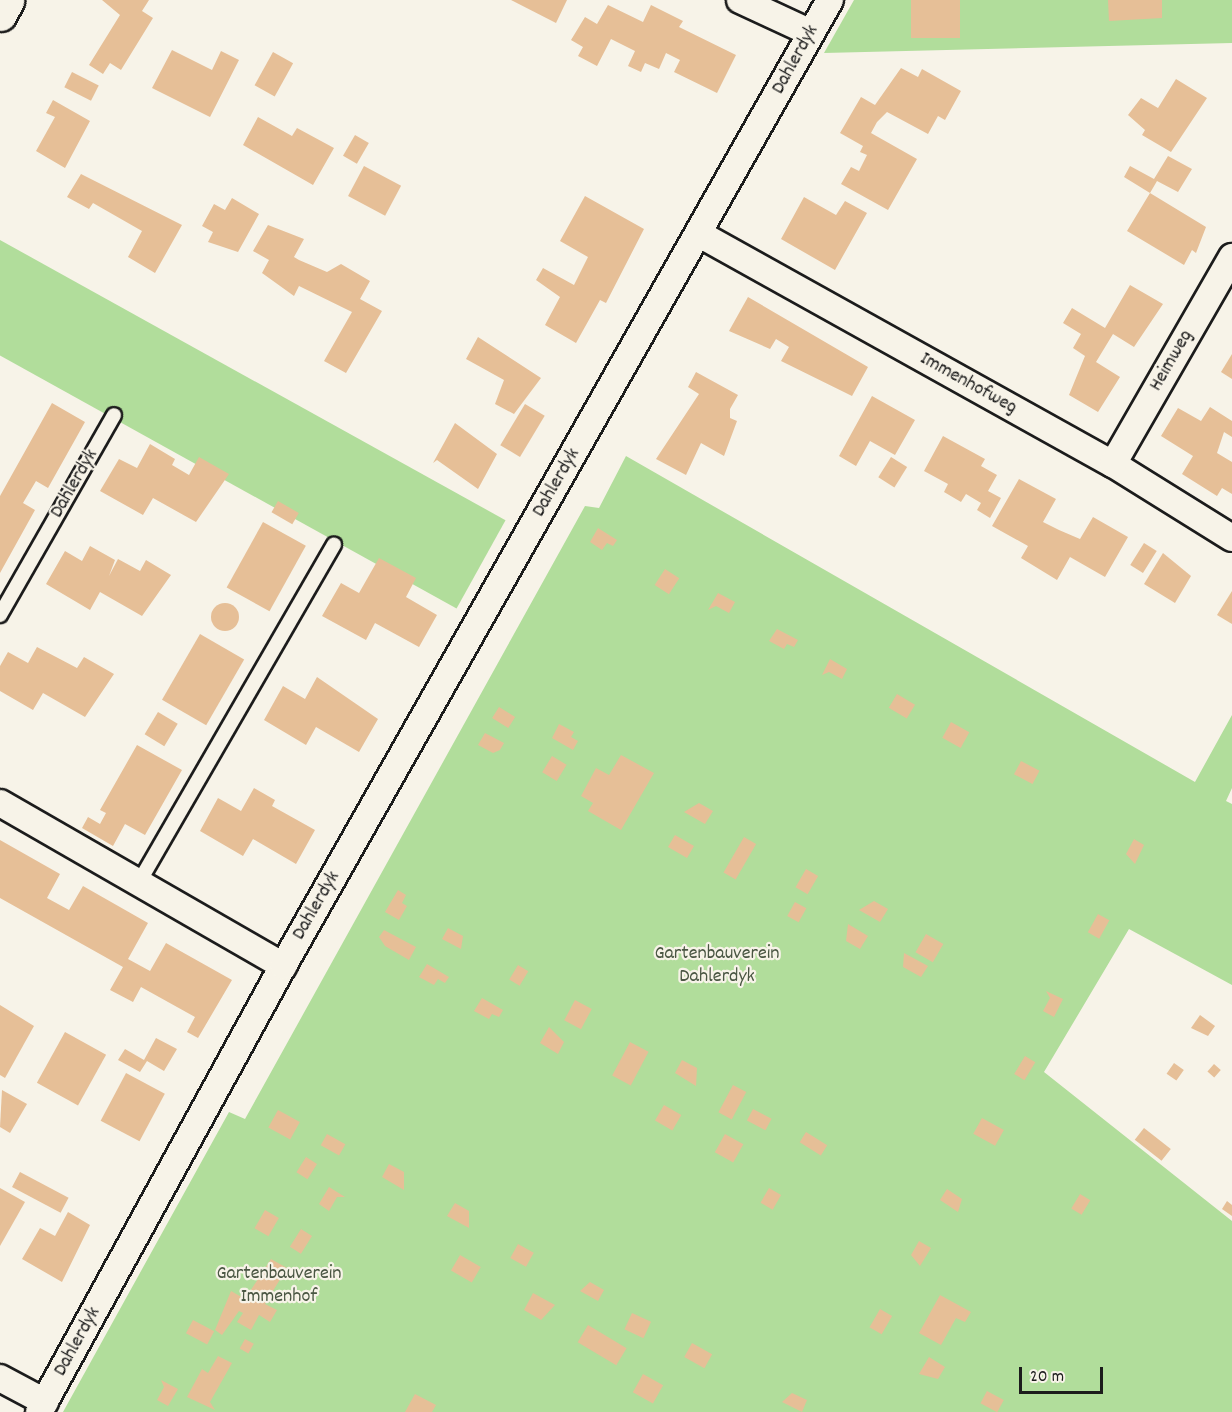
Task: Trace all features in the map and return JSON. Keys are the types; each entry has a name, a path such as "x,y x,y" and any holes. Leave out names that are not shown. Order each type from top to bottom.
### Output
{"main road":[{"path":"0,14 7,0"}],"street":[{"path":"740,0 811,33"},
{"name":"Dahlerdyk","path":"0,1378 42,1407 283,966 701,235 830,0"},
{"name":"Immenhofweg","path":"701,235 1113,464 1232,538"},
{"name":"Heimweg","path":"1113,464 1232,257"},
{"path":"0,803 283,966"}],"lane":[{"name":"Dahlerdyk","path":"0,615 114,415"},
{"path":"138,884 334,545"}],"green space":[{"path":"854,0 1232,0 1232,43 824,53"},
{"path":"0,240 506,520 457,609 0,355"},
{"name":"Gartenbauverein Dahlerdyk","path":"626,456 1195,782 1232,715 1232,788 1226,801 1232,804 1232,985 1129,929 1044,1072 1232,1221 1232,1412 63,1412 229,1112 245,1119 585,506 599,508"}],"building":[{"path":"102,0 149,0 142,11 153,18 121,70 110,63 103,74 89,65 120,15"},
{"path":"511,0 567,0 556,23"},
{"path":"911,0 960,0 960,38 911,38"},
{"path":"1108,0 1162,0 1162,18 1109,21"},
{"path":"608,5 643,22 651,5 683,21 679,27 736,55 717,93 674,72 680,60 666,53 659,69 645,63 641,72 628,66 635,51 611,39 597,66 578,56 583,47 571,40 585,17 597,24"},
{"path":"172,50 212,70 221,51 239,60 210,117 152,88"},
{"path":"273,52 293,63 275,96 255,85"},
{"path":"901,68 918,77 922,69 961,91 945,120 938,116 928,134 887,112 877,122 871,133 917,159 888,210 841,184 851,167 859,171 867,155 860,152 863,146 840,133 861,97 875,105"},
{"path":"72,72 99,86 91,101 64,87"},
{"path":"1176,79 1207,98 1171,152 1142,135 1145,130 1128,115 1141,98 1158,108"},
{"path":"53,100 90,121 65,168 36,151 55,117 46,113"},
{"path":"258,117 292,136 297,128 334,148 313,185 243,145"},
{"path":"355,135 369,143 357,164 343,156"},
{"path":"1168,156 1192,169 1178,192 1157,181 1150,193 1124,177 1130,166 1154,179"},
{"path":"364,166 401,186 385,216 348,196"},
{"path":"81,174 182,225 155,273 128,257 142,231 93,203 89,209 67,197"},
{"path":"1150,193 1206,227 1196,253 1192,250 1184,265 1127,231"},
{"path":"585,196 644,229 606,303 600,300 576,343 545,325 560,297 536,280 543,268 574,285 588,257 560,241"},
{"path":"804,197 836,215 845,201 867,213 835,270 781,239"},
{"path":"232,198 259,214 238,252 208,242 213,232 202,226 214,204 225,210"},
{"path":"268,225 304,239 294,257 299,260 327,272 341,264 370,281 360,299 382,311 346,373 324,361 352,312 299,286 294,296 262,273 269,260 253,251"},
{"path":"1130,285 1163,304 1134,347 1113,334 1096,362 1120,377 1098,412 1069,395 1085,356 1073,348 1081,334 1063,323 1072,308 1105,328"},
{"path":"748,297 868,367 852,396 781,361 789,347 776,339 770,349 729,331"},
{"path":"478,337 541,378 514,414 495,404 504,380 466,359"},
{"path":"1232,354 1232,379 1221,372"},
{"path":"696,372 738,395 730,409 730,418 737,421 724,456 701,443 686,475 656,459 699,394 688,387"},
{"path":"872,396 915,420 895,455 870,441 856,466 839,456"},
{"path":"52,403 85,422 48,488 36,481 23,503 35,510 0,573 0,496"},
{"path":"525,404 545,416 520,457 500,445"},
{"path":"1210,407 1232,421 1232,437 1224,432 1217,453 1232,462 1232,494 1222,488 1217,496 1182,474 1193,456 1161,436 1178,408 1201,421"},
{"path":"455,423 497,454 478,489 437,460 433,463"},
{"path":"943,436 985,459 981,466 997,475 988,491 1001,498 990,518 977,510 981,503 966,494 961,502 944,492 948,484 924,471"},
{"path":"150,444 175,459 172,465 189,475 199,457 229,474 196,522 153,498 143,515 100,491 119,459 137,468"},
{"path":"891,457 907,467 894,487 878,477"},
{"path":"1019,479 1056,499 1043,522 1080,539 1093,517 1128,537 1105,577 1070,557 1057,580 1021,558 1028,546 992,526"},
{"path":"278,501 299,513 292,524 272,512"},
{"path":"263,522 306,546 269,611 227,588"},
{"path":"598,528 617,540 613,546 607,543 602,550 590,542"},
{"path":"1144,543 1157,551 1143,573 1130,565"},
{"path":"90,546 115,560 109,576 118,559 140,571 146,560 171,575 142,616 100,592 90,610 46,584 65,551 82,561"},
{"path":"1163,553 1191,576 1175,603 1144,584"},
{"path":"379,558 416,578 406,597 437,615 419,647 375,623 366,640 322,616 341,583 359,593"},
{"path":"665,569 679,578 669,594 655,585"},
{"path":"1232,591 1232,624 1217,615"},
{"path":"718,593 735,602 729,613 716,606 708,610"},
{"path":"225,603 235,607 239,617 235,627 225,631 215,627 211,617 215,607"},
{"path":"777,629 798,640 794,647 787,644 784,649 769,641"},
{"path":"200,634 244,660 206,725 162,700"},
{"path":"37,647 77,668 84,657 114,674 85,717 43,693 33,710 0,691 0,666 8,652 28,663"},
{"path":"830,659 847,669 842,679 829,672 822,675"},
{"path":"317,677 378,719 359,752 316,727 306,745 264,720 283,686 305,699"},
{"path":"897,694 915,705 907,719 889,708"},
{"path":"499,707 515,717 508,728 492,718"},
{"path":"158,712 178,724 164,746 145,734"},
{"path":"951,722 969,732 961,748 942,738"},
{"path":"559,724 574,732 571,737 578,741 573,750 552,738"},
{"path":"485,733 504,743 500,750 493,753 478,745"},
{"path":"137,745 182,770 145,835 125,824 113,846 82,828 88,817 100,824 106,813 100,810"},
{"path":"621,755 654,773 621,830 588,811 593,803 581,796 596,768 609,775"},
{"path":"552,756 567,765 557,781 542,772"},
{"path":"1021,761 1040,771 1032,784 1014,774"},
{"path":"254,788 275,800 272,806 315,830 296,864 253,839 243,856 200,831 218,798 241,811"},
{"path":"699,803 713,811 705,824 684,812"},
{"path":"675,835 694,846 687,858 668,847"},
{"path":"744,837 756,844 736,880 724,873"},
{"path":"1134,839 1144,845 1135,864 1126,854"},
{"path":"0,840 60,874 47,898 69,910 83,886 148,923 128,959 150,971 166,943 232,980 198,1038 187,1032 195,1017 141,987 133,1002 110,990 123,967 0,898"},
{"path":"806,869 818,876 808,894 796,887"},
{"path":"398,890 406,895 402,903 407,906 399,920 385,912"},
{"path":"874,901 888,909 880,922 859,910"},
{"path":"795,902 806,908 799,922 787,916"},
{"path":"1098,914 1109,920 1099,939 1088,932"},
{"path":"848,924 868,936 860,949 846,941"},
{"path":"448,928 463,936 461,949 442,939"},
{"path":"384,930 416,947 409,960 385,946 379,937"},
{"path":"926,934 943,944 933,962 916,952"},
{"path":"904,953 928,966 921,977 903,967"},
{"path":"427,964 449,977 445,983 438,979 434,985 419,977"},
{"path":"518,965 528,971 520,986 509,980"},
{"path":"1046,991 1063,999 1054,1017 1043,1011 1050,998"},
{"path":"482,998 503,1010 499,1017 492,1014 489,1019 474,1011"},
{"path":"575,1000 592,1009 581,1029 564,1020"},
{"path":"0,1005 34,1026 5,1078 0,1075"},
{"path":"1200,1015 1215,1026 1208,1036 1191,1028"},
{"path":"549,1027 564,1042 558,1054 540,1043"},
{"path":"65,1032 106,1055 78,1106 37,1083"},
{"path":"156,1038 177,1049 164,1071 147,1061 140,1072 118,1060 125,1049 144,1060"},
{"path":"630,1042 649,1052 631,1085 612,1076"},
{"path":"1025,1056 1035,1062 1024,1080 1014,1074"},
{"path":"682,1060 697,1068 696,1086 675,1073"},
{"path":"1174,1063 1184,1070 1176,1081 1167,1074"},
{"path":"1214,1064 1221,1070 1214,1077 1207,1072"},
{"path":"126,1073 165,1094 139,1141 101,1121"},
{"path":"733,1085 746,1092 732,1119 718,1112"},
{"path":"2,1090 27,1104 10,1133 0,1127"},
{"path":"664,1105 681,1115 672,1131 655,1121"},
{"path":"753,1109 772,1119 765,1130 747,1120"},
{"path":"278,1110 300,1122 290,1140 268,1127"},
{"path":"982,1118 1004,1130 995,1146 973,1134"},
{"path":"1144,1128 1171,1149 1162,1161 1135,1140"},
{"path":"806,1132 827,1145 821,1155 800,1142"},
{"path":"327,1134 345,1144 339,1156 321,1145"},
{"path":"725,1134 743,1144 733,1163 715,1152"},
{"path":"306,1157 317,1164 307,1179 296,1172"},
{"path":"389,1164 404,1172 404,1190 382,1177"},
{"path":"20,1172 69,1198 61,1213 12,1187"},
{"path":"329,1187 345,1197 337,1197 329,1211 319,1204"},
{"path":"0,1188 25,1202 0,1246"},
{"path":"769,1188 781,1195 773,1210 760,1203"},
{"path":"947,1189 962,1199 958,1212 940,1200"},
{"path":"1080,1194 1090,1200 1082,1215 1071,1209"},
{"path":"1227,1201 1232,1205 1232,1216 1222,1209"},
{"path":"455,1203 469,1211 469,1228 447,1216"},
{"path":"265,1210 279,1218 268,1236 254,1228"},
{"path":"68,1212 90,1225 62,1282 22,1259 40,1228 55,1236"},
{"path":"301,1229 312,1236 301,1254 290,1247"},
{"path":"919,1241 931,1248 920,1266 911,1255"},
{"path":"518,1244 534,1253 526,1267 510,1258"},
{"path":"460,1255 481,1267 472,1283 451,1271"},
{"path":"271,1259 287,1268 265,1304 277,1310 270,1322 259,1315 251,1330 237,1322 243,1313 239,1311 222,1335 215,1330 231,1291 245,1299"},
{"path":"590,1282 604,1290 598,1301 580,1291"},
{"path":"533,1293 555,1305 541,1320 524,1310"},
{"path":"940,1295 971,1312 965,1322 956,1318 941,1345 919,1333"},
{"path":"880,1309 892,1316 882,1334 870,1327"},
{"path":"632,1313 651,1322 643,1338 624,1329"},
{"path":"193,1320 214,1331 207,1345 186,1333"},
{"path":"588,1325 627,1348 616,1365 578,1342"},
{"path":"245,1339 254,1344 248,1353 240,1349"},
{"path":"692,1343 712,1354 704,1368 684,1357"},
{"path":"218,1356 232,1363 210,1402 215,1410 187,1397 202,1369 208,1373"},
{"path":"929,1357 945,1367 938,1379 919,1374"},
{"path":"643,1374 663,1385 653,1404 633,1392"},
{"path":"161,1380 178,1389 168,1406 157,1400 164,1387"},
{"path":"987,1391 1004,1400 997,1412 980,1403"},
{"path":"792,1393 807,1400 802,1412 782,1402"},
{"path":"415,1394 436,1405 432,1412 405,1412"}],"park label":[{"name":"Gartenbauverein Immenhof","path":"279,1286"}]}
